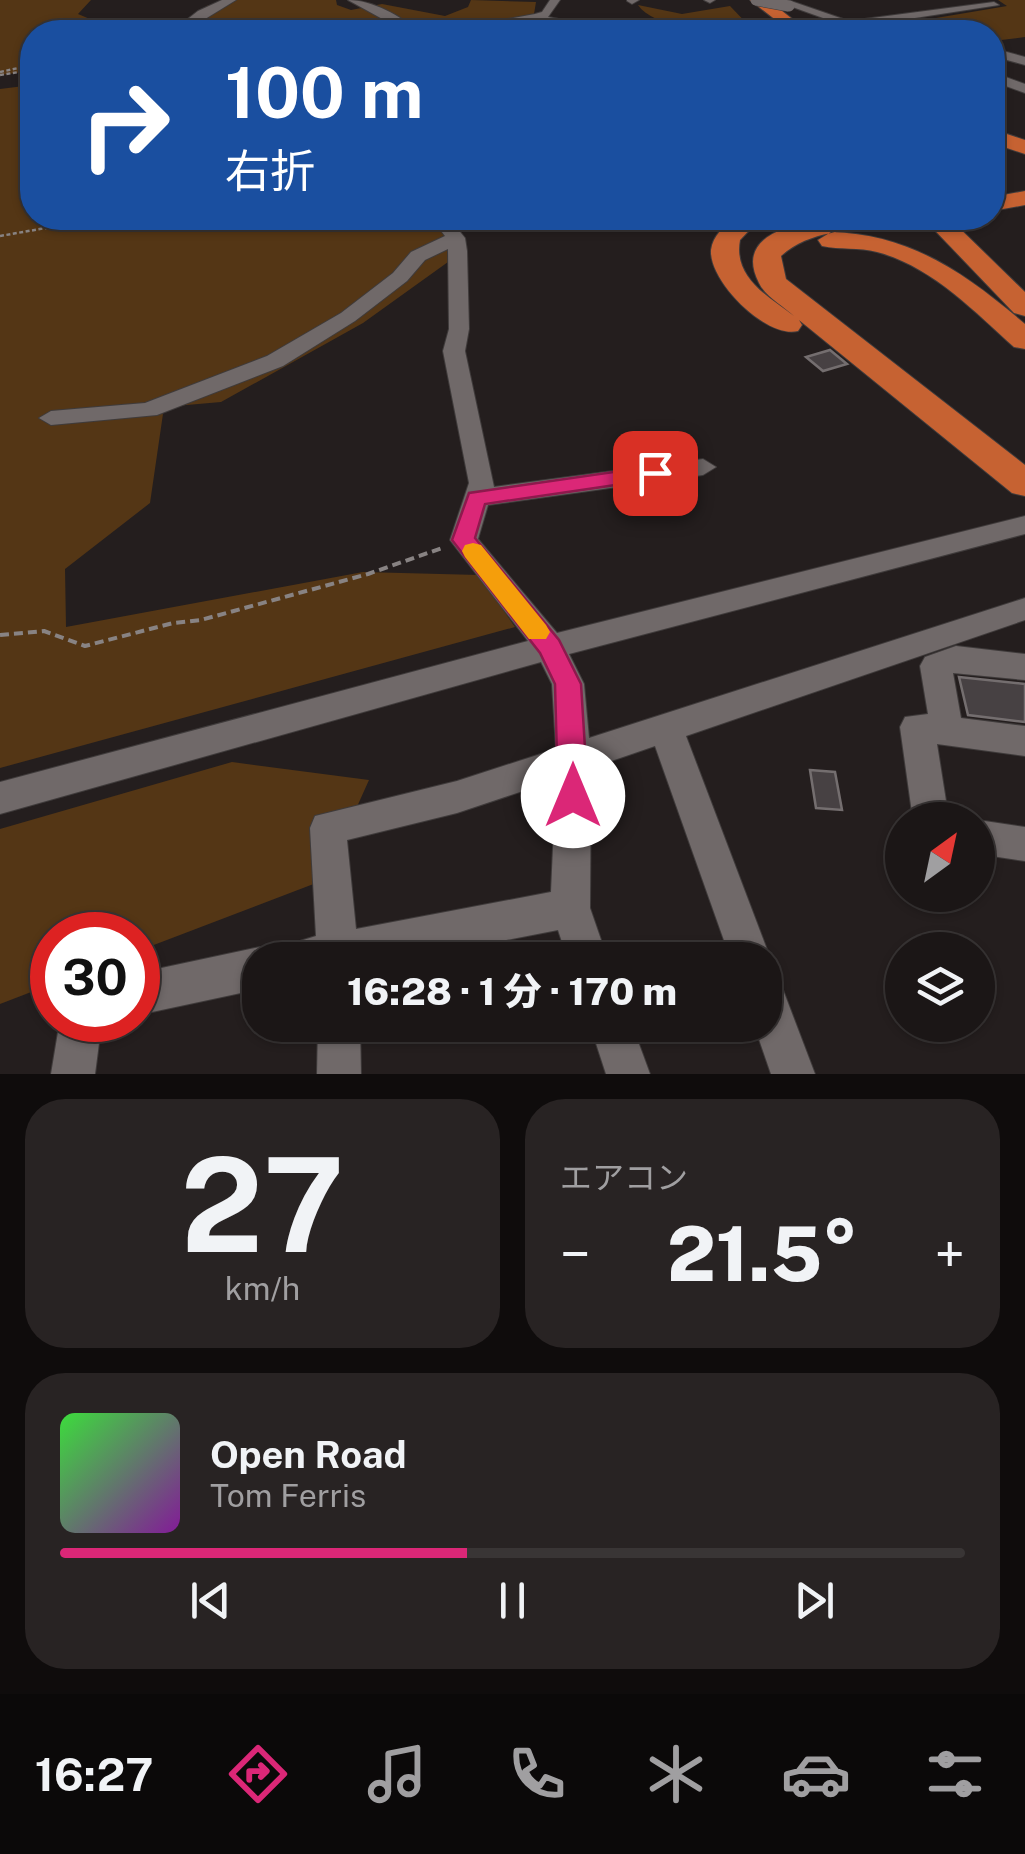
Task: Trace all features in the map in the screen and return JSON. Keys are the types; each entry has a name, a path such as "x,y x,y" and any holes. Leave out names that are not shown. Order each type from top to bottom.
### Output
{"highway":[{"path":"741,0 763,20"},
{"path":"756,0 778,20"},
{"path":"756,0 784,20"},
{"path":"735,230 727,238 724,254 738,286 769,294 851,349 1025,484"},
{"path":"775,230 756,245 748,262 769,294 1001,494 1025,506"},
{"path":"769,294 773,282 766,262 775,246 803,230"},
{"path":"968,230 1025,308"},
{"path":"971,230 1025,279"},
{"path":"769,294 783,258 799,246 840,239 881,244 939,268 1025,340"}],"street":[{"path":"193,20 231,0"},
{"path":"353,0 396,20"},
{"path":"518,20 546,14 555,0"},
{"path":"756,0 782,2 836,20"},
{"path":"924,0 957,0 980,7"},
{"path":"879,20 994,5"},
{"path":"812,12 850,6"},
{"path":"537,17 547,20"},
{"path":"1005,44 1014,42"},
{"path":"450,230 456,238 459,329 454,351 482,484 464,540 550,647 568,684 574,759 570,908 582,942"},
{"path":"51,418 150,410 275,361 348,317 400,277 418,256 456,238"},
{"path":"476,498 703,467"},
{"path":"0,798 550,647 1025,525"},
{"path":"337,942 328,828 457,797 1025,608"},
{"path":"947,731 936,666 956,658 1025,667"},
{"path":"928,802 917,727 1025,741"},
{"path":"666,728 744,942"},
{"path":"995,840 1025,844"},
{"path":"406,942 570,908"},
{"path":"160,989 242,972"},
{"path":"74,1074 78,1042"},
{"path":"339,1042 340,1074"},
{"path":"617,1042 628,1074"},
{"path":"781,1042 793,1074"}],"path":[{"path":"0,236 34,230"},
{"path":"0,635 24,629 53,630 85,646 172,623 201,620 368,574 464,540"}],"shaded area":[{"path":"0,0 91,0 78,14 92,20 20,20 20,72 0,75"},
{"path":"233,0 336,0 337,5 351,10 382,4 445,16 468,7 471,0 536,2 534,14 506,20 215,20 208,19 206,6"},
{"path":"998,0 1025,0 1025,37 1005,40 1005,20 924,20 1007,6"},
{"path":"638,5 682,14 730,6 743,20 659,20"},
{"path":"20,86 20,230 438,230 446,234 448,262 363,323 221,402 164,407 150,503 65,569 66,627 363,572 479,575 515,627 0,768 0,89"},
{"path":"232,762 369,780 324,880 160,943 160,912 30,912 30,992 0,1004 0,829"}],"building":[{"path":"830,350 847,364 823,371 806,357"},
{"path":"959,677 1025,684 1025,722 968,715"},
{"path":"810,770 835,772 842,810 816,808"}],"slow traffic":[{"path":"473,551 537,632"}],"route":[{"path":"573,796 568,684 550,647 464,540 470,515 476,498 655,473"}]}
